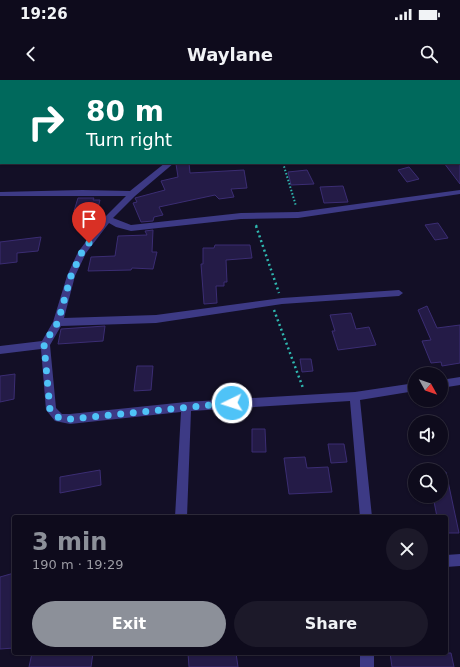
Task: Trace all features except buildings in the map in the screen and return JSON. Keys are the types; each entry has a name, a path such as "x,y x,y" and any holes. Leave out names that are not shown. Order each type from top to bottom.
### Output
{"street":[{"path":"169,164 132,194 108,219 82,252 71,276 58,322 44,344 50,410 59,418 70,419 186,406 355,396 408,389"},
{"path":"0,194 78,194 101,191 132,194"},
{"path":"108,219 119,225 131,228 253,216 298,215 460,192"},
{"path":"58,322 156,319 271,302 399,293"},
{"path":"0,350 44,344"},
{"path":"448,383 460,382"},
{"path":"355,396 366,515"},
{"path":"181,515 186,406"},
{"path":"448,561 460,560"},
{"path":"366,667 367,655"}],"path":[{"path":"283,164 298,215"},
{"path":"253,216 282,301"},
{"path":"271,302 307,398"}],"route":[{"path":"89,243 82,252 71,276 58,322 44,344 50,410 59,418 70,419 186,406 232,403"}]}
